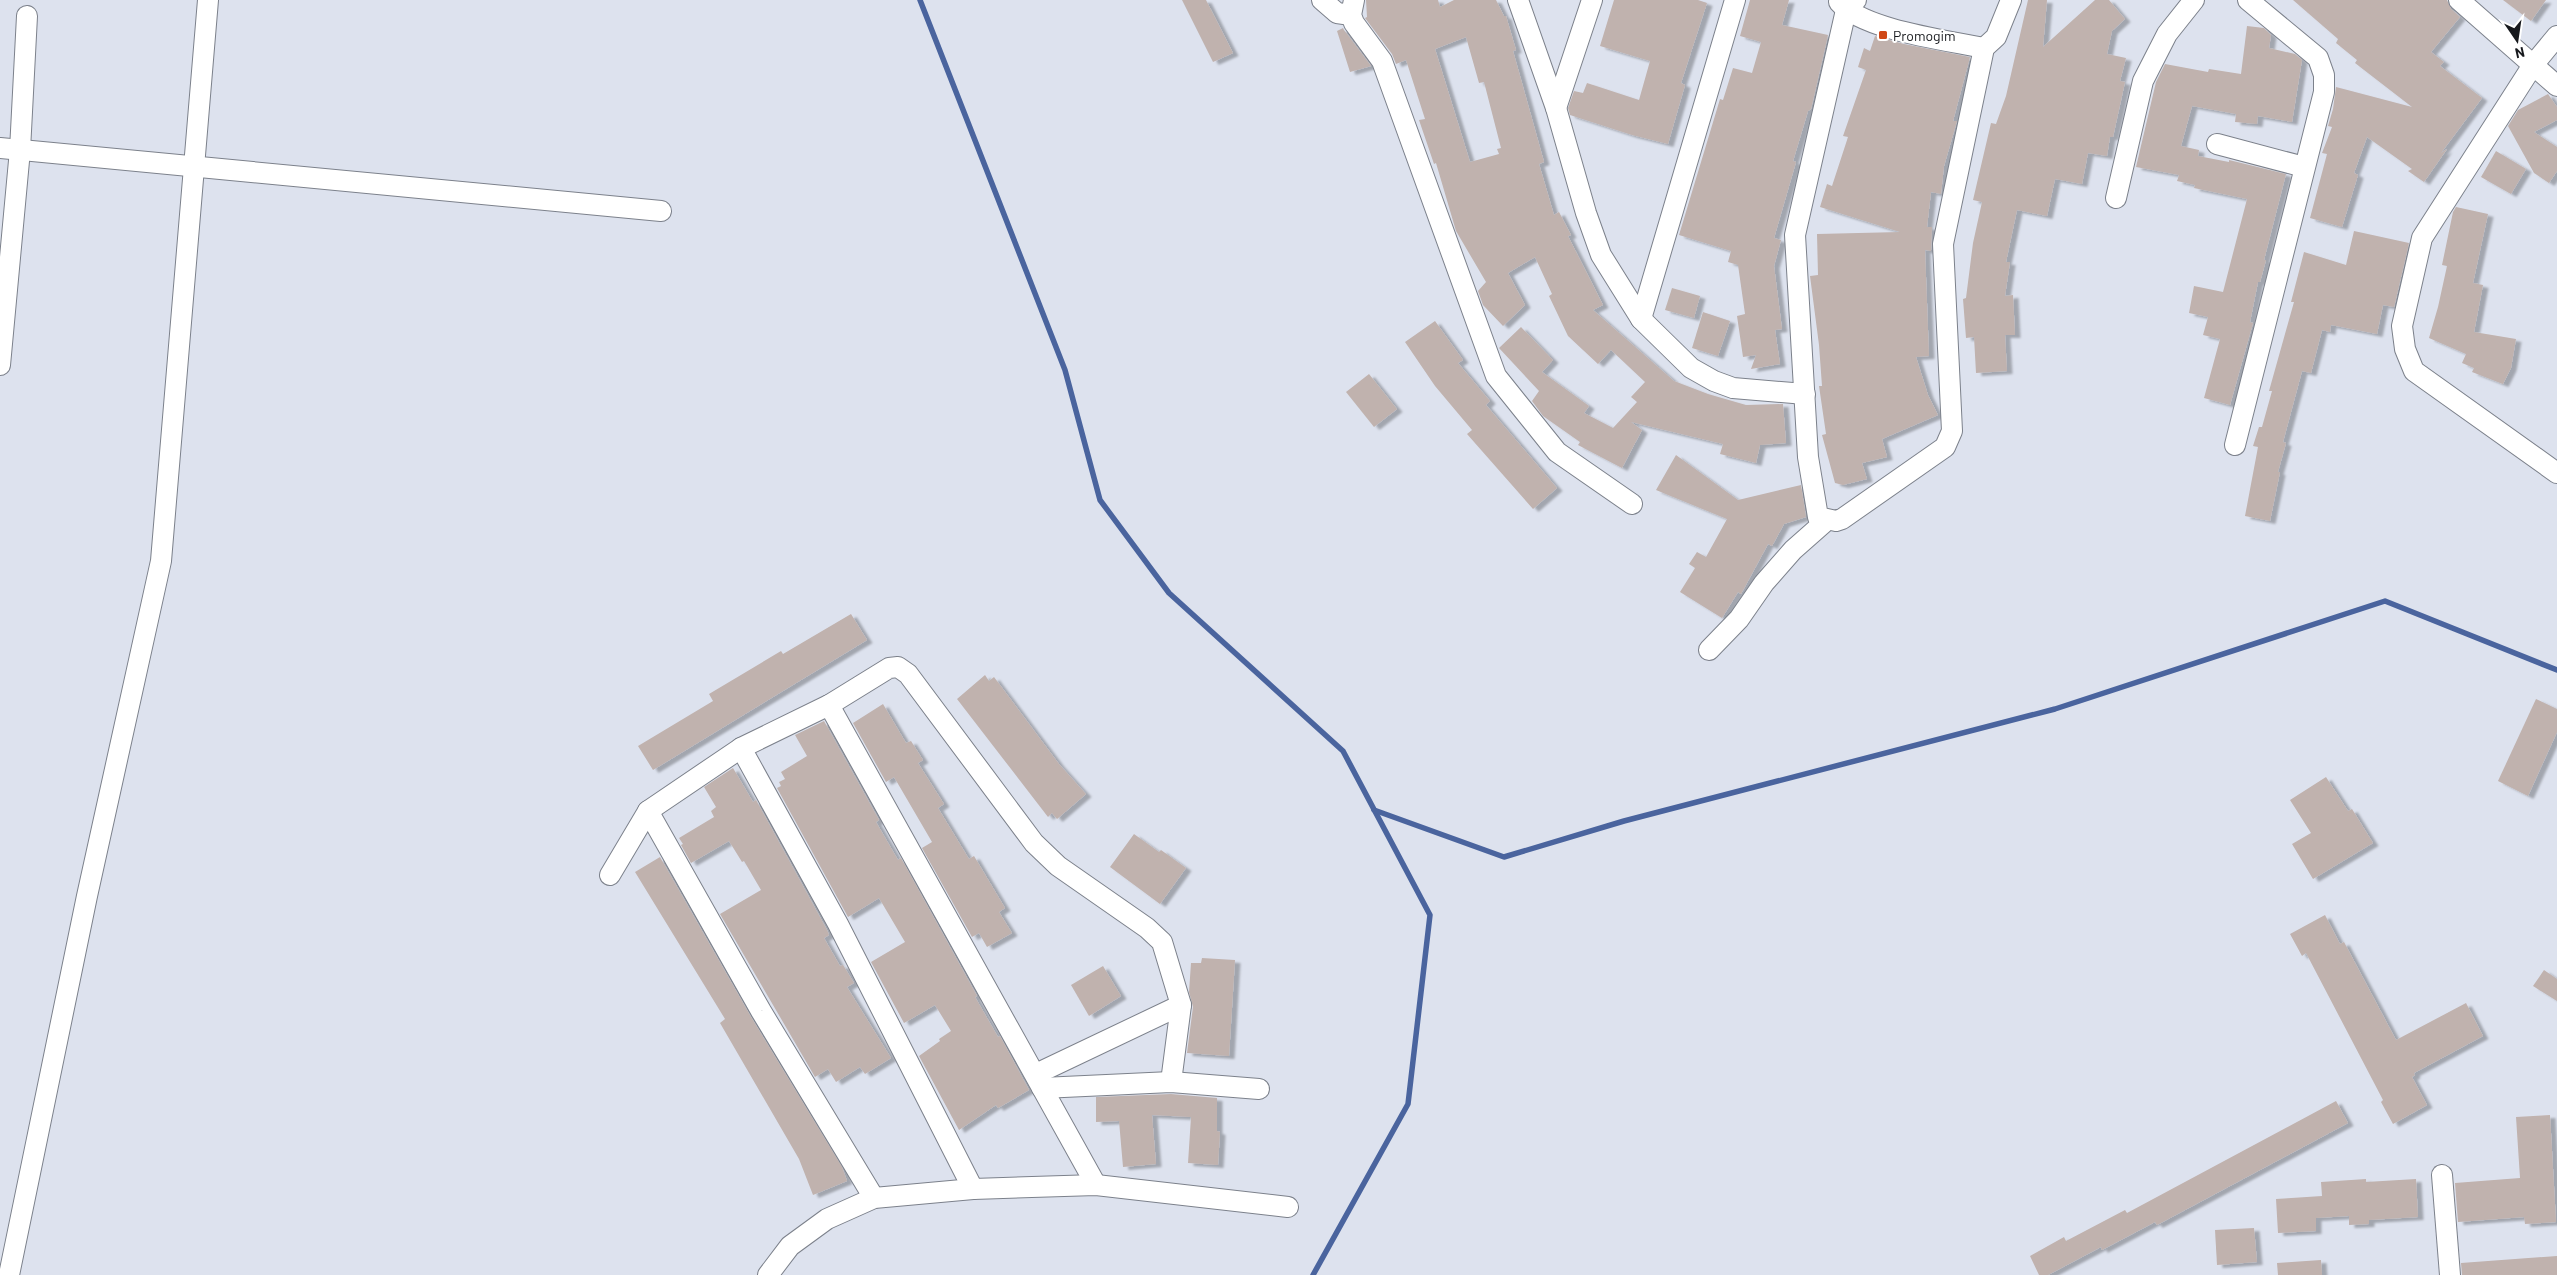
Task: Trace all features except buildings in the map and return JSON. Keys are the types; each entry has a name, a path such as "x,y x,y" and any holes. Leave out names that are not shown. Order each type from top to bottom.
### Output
{"street":[{"path":"9,1275 87,896 160,561 208,0"},
{"path":"1322,0 1337,13 1352,7 1354,23 1382,61 1496,376 1557,452 1632,504"},
{"path":"1518,0 1556,108 1586,213 1601,255 1641,319 1691,368 1714,381 1732,388 1805,394"},
{"path":"1556,108 1592,0"},
{"path":"1641,319 1735,0"},
{"path":"1984,48 1885,26 1846,3 1795,235 1808,457 1818,517 1827,520 1842,519 1945,447 1952,431 1943,244 1984,48 1996,37 2011,0"},
{"path":"2116,198 2143,81 2168,34 2194,0"},
{"path":"2236,444 2324,92 2324,75 2318,58 2248,0"},
{"path":"2463,1 2557,86"},
{"path":"0,365 10,149 27,16"},
{"path":"2557,36 2533,66 2422,238 2402,326 2405,348 2414,371 2557,473"},
{"path":"2217,144 2304,167"},
{"path":"10,149 661,211"},
{"path":"1709,650 1738,619 1793,550 1827,520"},
{"path":"610,875 648,811 741,748 829,705 889,668 898,667 908,674 1034,843 1058,866 1146,928 1162,942 1181,1005 1171,1082"},
{"path":"829,705 1096,1185"},
{"path":"741,748 838,924 973,1189"},
{"path":"648,811 761,1010 874,1198"},
{"path":"1039,1081 1181,1005"},
{"path":"1039,1081 1171,1082 1259,1089"},
{"path":"2442,1175 2450,1275"},
{"path":"768,1275 790,1246 826,1220 874,1198 973,1189 1096,1185 1288,1207"}],"waterway":[{"path":"920,0 1065,370 1100,500 1169,593 1343,751 1430,915 1408,1104 1313,1275"},
{"path":"1374,810 1504,857 1624,821 2055,709 2385,601 2557,670"}],"place":[{"name":"Promogim","path":"1883,35"}]}
